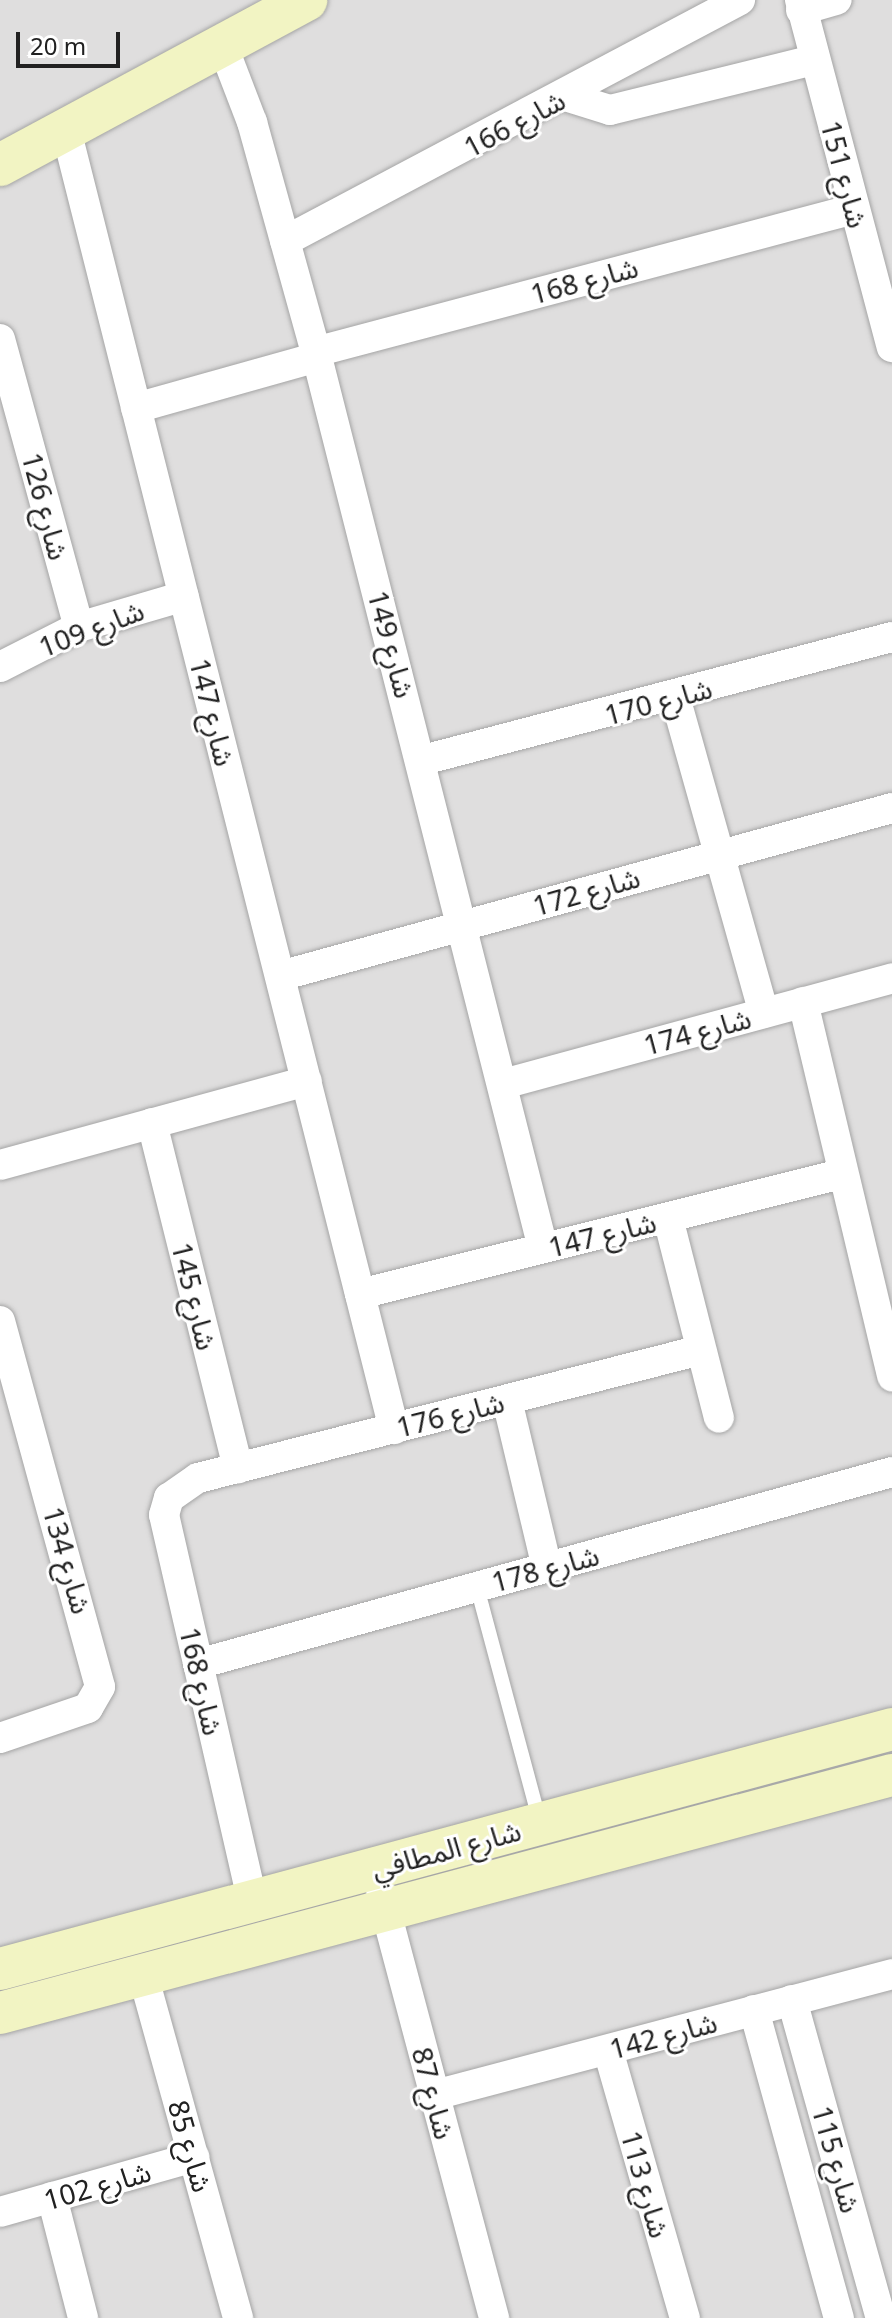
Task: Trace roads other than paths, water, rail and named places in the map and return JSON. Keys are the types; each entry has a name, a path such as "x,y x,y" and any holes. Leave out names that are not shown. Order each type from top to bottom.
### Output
{"street":[{"path":"0,165 306,0"},
{"name":"شارع 166","path":"285,241 565,96 740,0"},
{"path":"800,5 837,0"},
{"name":"شارع 151","path":"800,5 854,209 887,312 892,347"},
{"name":"شارع 149","path":"222,44 285,241 316,355 423,760 543,1248"},
{"path":"565,96 610,110 814,60"},
{"name":"شارع 147","path":"66,130 394,1429"},
{"name":"شارع 168","path":"136,408 316,355 854,209"},
{"name":"شارع 126","path":"0,339 79,627"},
{"name":"شارع 109","path":"0,667 79,627 184,596"},
{"name":"شارع 170","path":"423,760 675,697 892,637"},
{"path":"675,697 764,1013"},
{"name":"شارع 172","path":"280,976 892,808"},
{"name":"شارع 174","path":"503,1084 892,978"},
{"path":"803,1002 892,1377"},
{"path":"0,1165 307,1081"},
{"name":"شارع 145","path":"152,1123 238,1468"},
{"name":"شارع 147","path":"360,1294 842,1174"},
{"path":"668,1218 719,1418"},
{"name":"شارع 134","path":"0,1321 7,1372 100,1687 88,1708 0,1738"},
{"name":"شارع 176","path":"198,1478 701,1350"},
{"path":"507,1400 547,1568"},
{"name":"شارع 178","path":"198,1664 892,1472"},
{"name":"شارع 168","path":"198,1478 181,1484 164,1515 252,1899"},
{"name":"شارع المطافي","path":"0,1969 892,1729"},
{"name":"شارع المطافي","path":"0,2013 892,1775"},
{"name":"شارع 87","path":"374,1868 494,2318"},
{"name":"شارع 142","path":"435,2095 892,1974"},
{"name":"شارع 85","path":"143,1975 238,2318"},
{"name":"شارع 115","path":"792,2000 881,2318"},
{"name":"شارع 115","path":"754,2010 839,2318"},
{"name":"شارع 113","path":"608,2050 685,2318"},
{"name":"شارع 102","path":"0,2212 194,2157"},
{"path":"52,2197 83,2318"}],"lane":[{"path":"477,1587 540,1825"}]}
